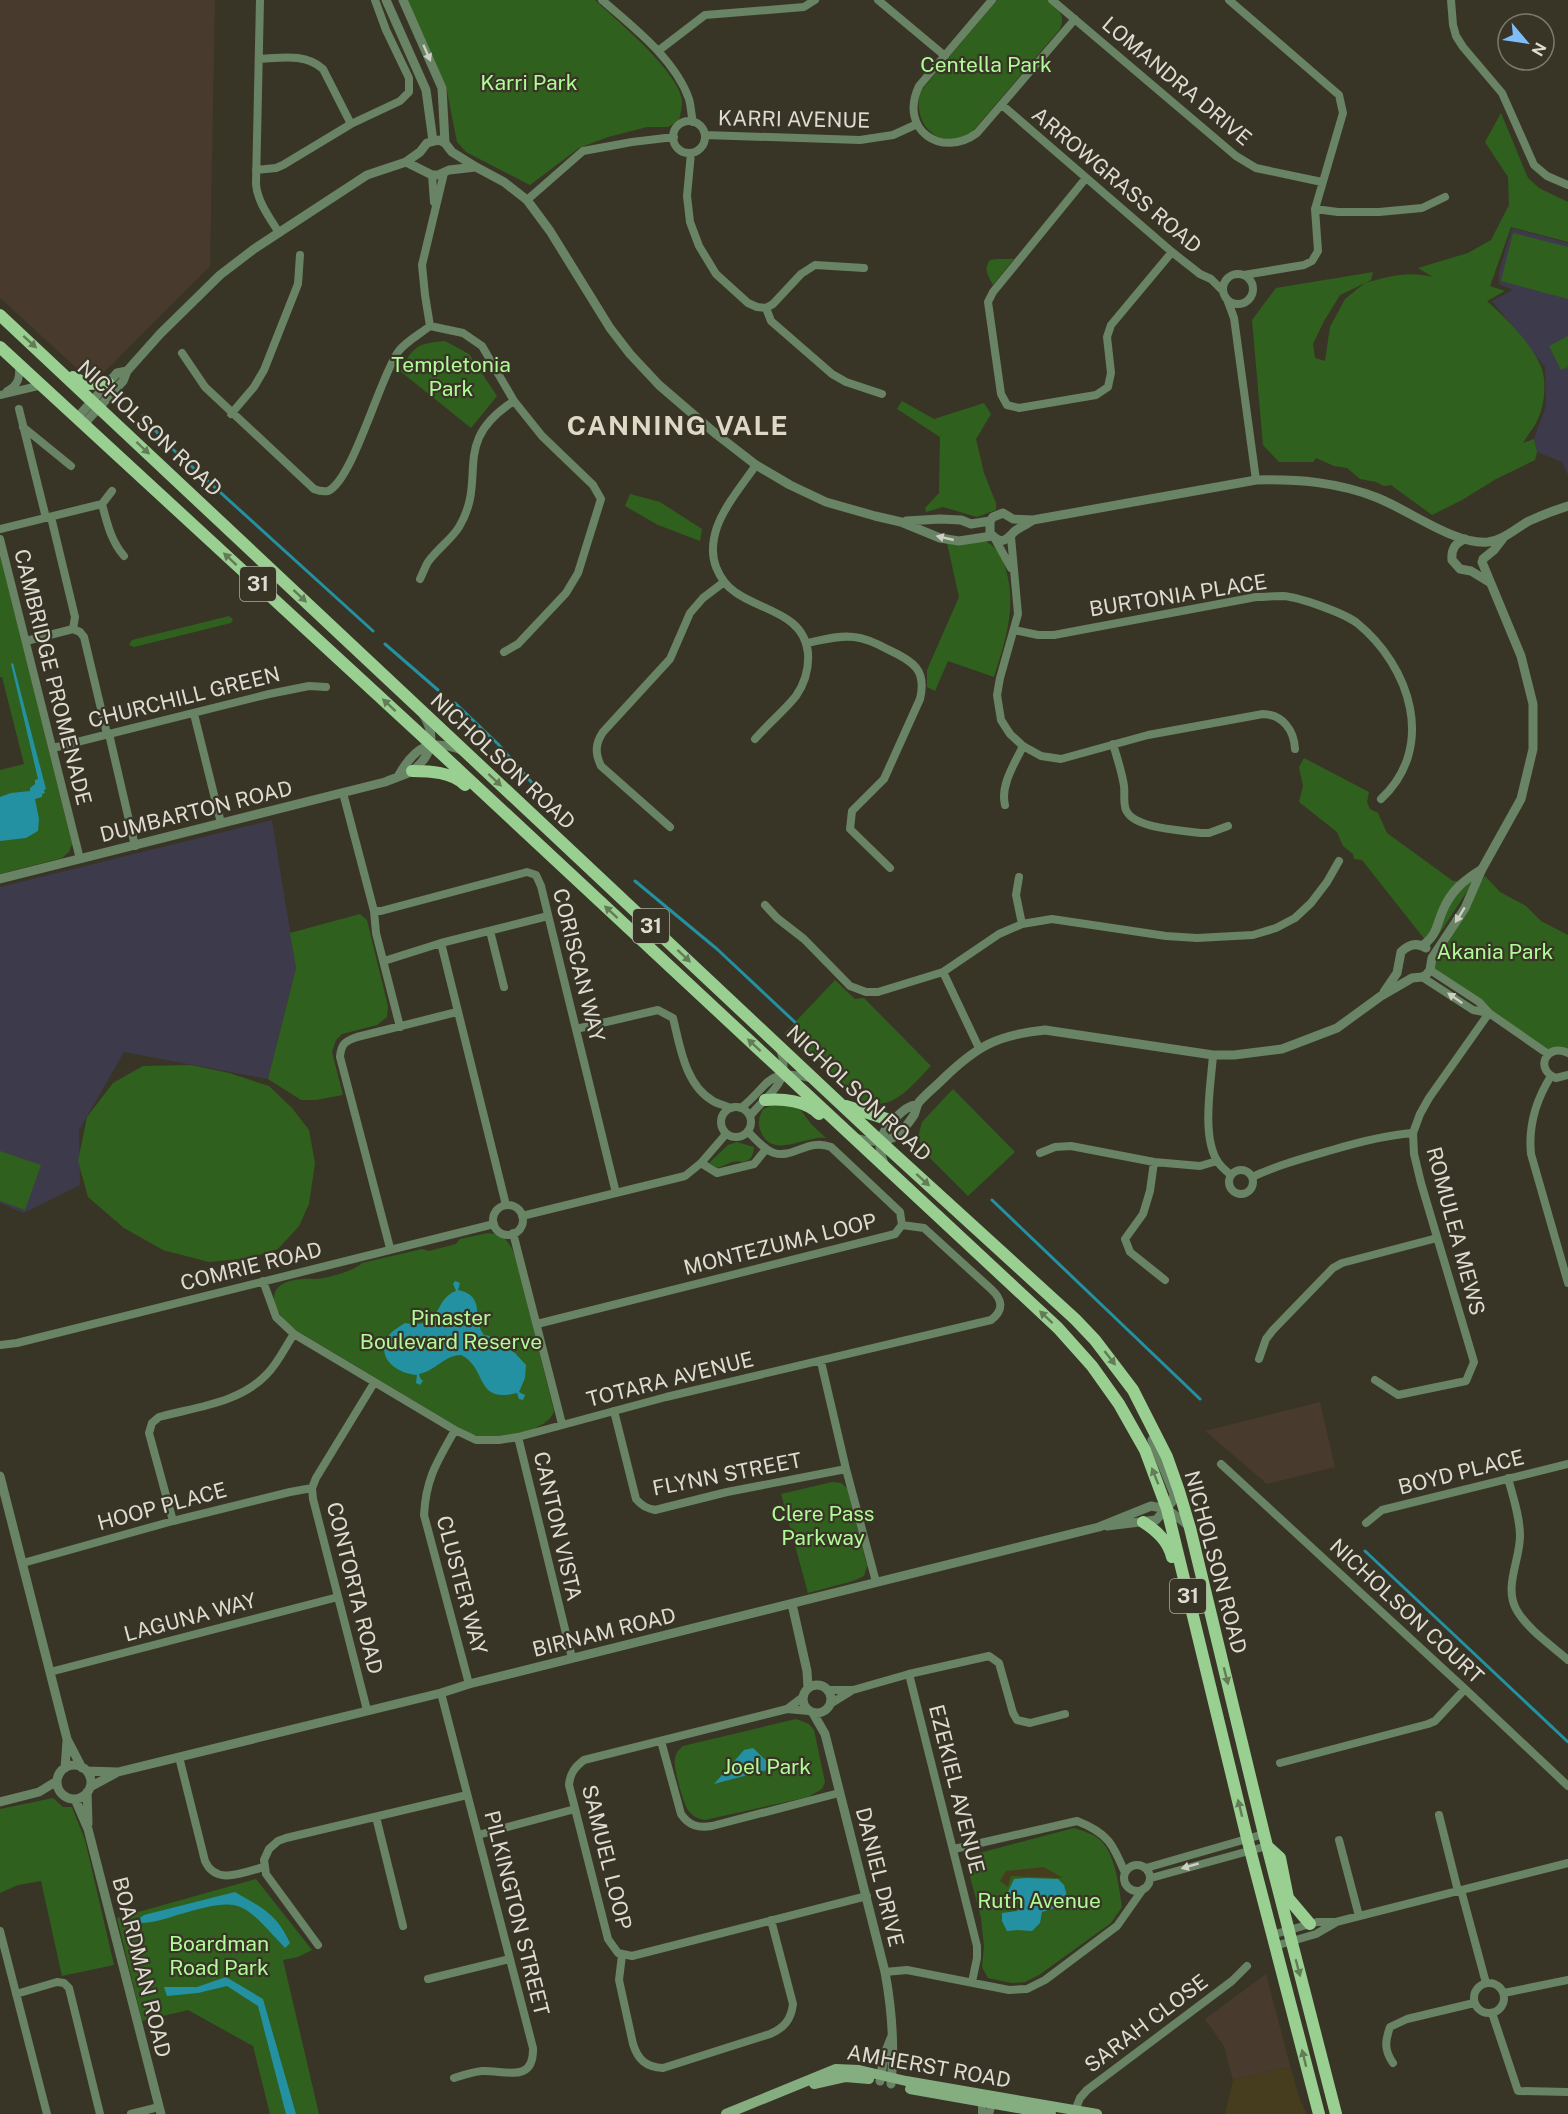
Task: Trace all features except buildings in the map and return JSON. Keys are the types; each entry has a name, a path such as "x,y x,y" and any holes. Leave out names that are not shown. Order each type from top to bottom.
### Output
{"main road":[{"name":"NICHOLSON ROAD","path":"0,315 880,1141 1075,1319 1122,1374 1145,1411 1167,1457 1190,1528 1265,1840 1336,2114"},
{"name":"NICHOLSON ROAD","path":"0,347 432,745 847,1134 1058,1328 1092,1366 1119,1404 1144,1450 1167,1509 1249,1844 1319,2114"},
{"path":"59,369 67,371 87,384 108,383"},
{"path":"406,773 427,771 457,777 510,829 533,841"},
{"path":"765,1100 782,1099 796,1102 814,1110 828,1124 847,1134"},
{"path":"843,1104 893,1121"},
{"path":"1143,1522 1155,1530 1170,1546 1202,1676 1210,1687"},
{"path":"1265,1840 1280,1858 1288,1898 1310,1924"},
{"name":"AMHERST ROAD","path":"726,2114 836,2069 859,2070 880,2078"},
{"name":"AMHERST ROAD","path":"741,2114 820,2082 859,2077 892,2080 987,2104 1051,2114"},
{"name":"AMHERST ROAD","path":"987,2104 1097,2114"}],"street":[{"path":"260,0 256,192 279,233"},
{"path":"256,170 283,165 351,124 406,96 411,88 409,78 386,30 375,0"},
{"path":"386,0 426,90 433,141"},
{"path":"403,0 442,88 445,142 452,152 504,182 527,200 550,231 610,328 630,354 667,392 716,434 756,465 826,502 901,522 948,539 972,540 994,537 1002,540 1034,520"},
{"path":"602,0 658,51 690,100 693,122"},
{"path":"658,51 705,15 804,7 815,0"},
{"path":"879,0 945,56"},
{"path":"992,0 919,86 915,94 912,112 915,125 938,141 953,144 967,140 976,133 1075,19"},
{"name":"LOMANDRA DRIVE","path":"1052,0 1236,156 1256,168 1322,182"},
{"name":"ARROWGRASS ROAD","path":"1210,279 1237,274 1265,273 1304,265 1312,261 1318,251 1315,209 1343,113 1339,95 1229,0"},
{"path":"1451,0 1456,36 1462,47 1505,99 1534,165 1547,176 1568,185"},
{"path":"259,59 303,58 318,64 351,124"},
{"name":"ARROWGRASS ROAD","path":"1002,105 1172,252 1210,279 1233,303 1243,303"},
{"name":"KARRI AVENUE","path":"674,137 678,127 687,122 693,122 701,127 705,135 703,145 696,152 691,153"},
{"name":"KARRI AVENUE","path":"705,135 860,140 893,135 915,125"},
{"path":"527,200 583,151 674,137 677,147 685,153 691,153 687,196 690,222 699,246 716,274 748,303 766,308 778,299 801,274 815,265 864,268"},
{"path":"422,169 419,163 422,147 433,141 445,142"},
{"path":"80,421 123,381 127,371 160,334 220,275 367,175 406,162 420,152"},
{"path":"430,326 422,265 446,171 453,158 452,152"},
{"path":"406,162 432,175 476,167"},
{"path":"432,175 435,209"},
{"path":"1086,178 993,292 988,302 1001,394 1007,405 1019,408 1041,405 1096,394 1108,387 1111,373 1107,337 1111,325 1172,252"},
{"path":"1315,209 1338,212 1379,212 1422,208 1445,197"},
{"path":"231,414 254,387 264,370 298,284 300,255"},
{"path":"1234,318 1265,273"},
{"path":"1244,275 1252,285 1252,290"},
{"path":"1225,295 1225,281 1228,277"},
{"name":"ARROWGRASS ROAD","path":"1225,295 1234,318 1256,480"},
{"path":"766,308 771,321 832,374 846,382 882,394"},
{"path":"182,353 205,387 231,414 314,489 321,492 334,486 351,459 398,351 430,326 463,333 482,346 514,401 542,436 593,485 601,499 578,573 566,593 518,644 504,652"},
{"path":"0,395 17,384 20,374 19,364"},
{"path":"97,404 108,383 117,373 127,371"},
{"path":"0,395 42,385"},
{"path":"420,579 428,562 459,527 470,501 473,454 481,430 498,411 514,401"},
{"path":"19,409 75,617 73,629"},
{"path":"23,427 71,466"},
{"path":"755,739 796,695 806,678 809,662 807,643 795,624 777,612 733,591 724,582 714,562 714,536 724,513 756,465"},
{"path":"1013,519 1034,520 1256,480 1291,479 1356,490 1399,507 1441,530 1465,539 1489,542 1504,537 1536,518 1568,506"},
{"path":"0,529 102,504 112,491"},
{"path":"102,504 111,537 124,556"},
{"path":"901,522 940,519 961,520 971,524 990,521 999,514 1008,515 1013,519 1015,524 1012,572 1018,614 1000,678 998,695 1002,720 1010,734 1023,746 1041,756 1061,759 1159,733 1263,714 1274,716 1288,726 1294,736 1295,749"},
{"path":"990,521 989,530 1012,572"},
{"path":"1441,530 1453,549"},
{"path":"1471,571 1476,569 1504,537"},
{"name":"CAMBRIDGE PROMENADE","path":"0,539 80,859"},
{"path":"1465,539 1455,544 1453,549 1452,560 1455,566 1471,571 1489,582"},
{"path":"847,1134 866,1141 880,1141 896,1136 914,1114 917,1104 959,1063 979,1048 1000,1038 1045,1030 1213,1055 1234,1055 1282,1048 1337,1028 1381,996 1412,978 1422,977 1430,970 1432,958 1466,908 1482,869 1521,799 1533,749 1533,704 1521,656 1489,582 1482,561 1482,547 1476,541"},
{"path":"670,827 601,766 597,757 598,741 603,732 670,659 690,613 703,598 724,582"},
{"name":"BURTONIA PLACE","path":"1014,630 1038,635 1054,634 1256,597 1285,596 1319,606 1355,622 1394,666 1406,690 1411,713 1411,751 1403,772 1393,788 1381,799"},
{"path":"26,641 73,629 84,637 135,846"},
{"path":"807,643 833,637 854,637 871,641 905,657 916,666 921,676 923,687 920,699 884,779 852,811 850,830 890,868"},
{"name":"CHURCHILL GREEN","path":"52,748 309,686 326,687"},
{"path":"422,711 428,721 432,745"},
{"path":"194,714 221,823"},
{"path":"1113,744 1123,779 1126,810 1134,820 1201,833 1209,833 1228,825"},
{"path":"406,773 405,765 421,748 432,745 455,748 465,752"},
{"path":"1005,805 1006,785 1023,746"},
{"name":"DUMBARTON ROAD","path":"0,879 343,793 385,782 406,773"},
{"path":"343,793 374,911 376,933 400,1027"},
{"path":"765,905 777,918 804,939 845,981 860,990 878,992 942,972 999,934 1022,924 1052,919 1166,936 1197,938 1253,935 1276,928 1295,918 1311,903 1339,861"},
{"path":"1422,946 1435,934 1442,912 1454,890 1468,877 1482,869"},
{"name":"CORISCAN WAY","path":"374,911 527,872 536,875 616,1193"},
{"path":"1019,877 1016,895 1022,924"},
{"path":"384,961 548,916"},
{"path":"490,931 504,987"},
{"path":"441,944 506,1205"},
{"path":"1412,978 1405,975 1400,967 1399,957 1406,948 1411,945 1422,946 1430,952 1432,958"},
{"path":"1381,996 1400,967"},
{"path":"1430,970 1479,1002 1489,1013 1548,1054"},
{"path":"942,972 979,1048"},
{"path":"1422,977 1473,1010 1489,1013"},
{"path":"576,1029 658,1010 673,1018 687,1071 712,1101 721,1117 721,1128 726,1134 736,1138 748,1132 750,1116 741,1108 731,1108 712,1101"},
{"path":"390,1248 340,1057 340,1048 345,1042 357,1036 457,1012"},
{"name":"ROMULEA MEWS","path":"1375,1380 1398,1395 1466,1381 1474,1362 1414,1154 1413,1133 1429,1098 1489,1013"},
{"path":"750,1116 779,1086 783,1074 782,1054 777,1042"},
{"path":"1548,1054 1557,1050 1568,1053"},
{"path":"1548,1054 1545,1066 1551,1076 1562,1078 1568,1075"},
{"path":"1213,1055 1209,1126 1212,1150 1217,1161 1231,1175"},
{"path":"741,1108 770,1078 783,1074 816,1080"},
{"path":"1551,1076 1534,1109 1530,1141 1531,1154 1568,1283"},
{"path":"888,1172 880,1156 879,1145 885,1127 907,1106 917,1104"},
{"path":"721,1117 726,1110 731,1108"},
{"path":"701,1163 717,1173 754,1164 766,1149 748,1132"},
{"path":"1252,1177 1277,1165 1372,1138 1413,1133"},
{"path":"522,1216 686,1176 701,1163 726,1134"},
{"name":"MONTEZUMA LOOP","path":"537,1324 895,1234 902,1225 900,1212 831,1148 816,1144 785,1154 775,1154 766,1149"},
{"path":"1040,1153 1055,1147 1071,1146 1154,1161 1200,1166 1217,1161"},
{"path":"1154,1161 1150,1191 1143,1214 1125,1239 1130,1252 1165,1281"},
{"path":"1240,1169 1248,1171 1252,1177 1252,1188 1246,1193 1239,1194 1230,1186 1231,1175 1240,1169"},
{"path":"506,1205 516,1207 522,1216 520,1229 505,1234 500,1232 494,1224 495,1214 506,1205"},
{"name":"COMRIE ROAD","path":"0,1345 16,1343 390,1248 494,1224"},
{"name":"TOTARA AVENUE","path":"263,1281 276,1317 294,1334 455,1430 476,1440 499,1440 518,1437 666,1397 991,1320 999,1314 1001,1310 997,1294 924,1228 902,1225"},
{"path":"513,1233 562,1424"},
{"path":"1259,1359 1266,1339 1273,1330 1333,1268 1342,1263 1437,1238"},
{"path":"173,1521 149,1433 152,1423 159,1417 236,1397 255,1387 269,1372 294,1334"},
{"name":"COMRIE ROAD","path":"0,1350 16,1343"},
{"path":"821,1362 876,1582"},
{"name":"CONTORTA ROAD","path":"367,1710 312,1488 374,1383"},
{"name":"FLYNN STREET","path":"614,1411 636,1499 644,1507 650,1509 655,1510 727,1492 846,1469"},
{"path":"1145,1411 1148,1431 1174,1494 1167,1509 1190,1528"},
{"name":"CLUSTER WAY","path":"455,1430 432,1471 425,1492 424,1515 469,1684"},
{"name":"CANTON VISTA","path":"518,1437 572,1658"},
{"name":"NICHOLSON COURT","path":"1221,1464 1568,1786"},
{"name":"BOYD PLACE","path":"1366,1523 1382,1510 1568,1464"},
{"name":"BOARDMAN ROAD","path":"0,1476 67,1739 89,1776 88,1829"},
{"path":"1508,1478 1520,1527 1520,1540 1511,1588 1515,1607 1524,1620 1568,1660"},
{"name":"HOOP PLACE","path":"23,1563 173,1521 312,1488"},
{"name":"BIRNAM ROAD","path":"1099,1527 1152,1506 1167,1509"},
{"name":"BIRNAM ROAD","path":"89,1790 118,1772 1099,1527 1156,1520 1167,1509"},
{"name":"LAGUNA WAY","path":"50,1672 338,1597"},
{"name":"DANIEL DRIVE","path":"792,1604 807,1671 803,1702 825,1734 885,1972 894,2031 892,2080"},
{"path":"827,1690 853,1690 909,1674 989,1656 999,1663 1012,1713 1017,1720 1030,1723 1065,1714"},
{"name":"DANIEL DRIVE","path":"807,1671 830,1695 825,1734"},
{"name":"EZEKIEL AVENUE","path":"909,1674 977,1946 972,1982"},
{"path":"805,1693 818,1685"},
{"path":"1280,1763 1428,1724 1435,1721 1466,1689"},
{"path":"811,1712 819,1713 853,1690"},
{"name":"PILKINGTON STREET","path":"441,1693 533,2048 533,2057 529,2067 521,2073 480,2071 454,2078"},
{"name":"SAMUEL LOOP","path":"787,1709 805,1693"},
{"name":"SAMUEL LOOP","path":"811,1712 787,1709 584,1760 576,1766 569,1785 608,1939 614,1949 621,1954 632,1956 867,1896"},
{"name":"BOARDMAN ROAD","path":"57,1781 65,1768 67,1739"},
{"path":"661,1741 681,1814 687,1822 697,1827 712,1826 839,1793"},
{"path":"179,1757 205,1861 209,1868 218,1875 227,1876 264,1868"},
{"path":"65,1768 74,1766 84,1769"},
{"name":"BIRNAM ROAD","path":"84,1769 118,1772"},
{"path":"0,1802 39,1792 57,1781 60,1792 64,1796"},
{"path":"39,1792 75,1799 82,1797 89,1790"},
{"path":"318,1945 268,1878 264,1868 269,1849 278,1841 468,1795"},
{"name":"BOARDMAN ROAD","path":"75,1799 88,1829 160,2110"},
{"path":"478,1835 575,1809"},
{"path":"1439,1815 1486,1983"},
{"path":"376,1817 404,1926"},
{"path":"954,1849 1077,1821 1107,1838 1119,1857 1125,1873 1125,1882 1130,1889 1136,1891 1143,1889"},
{"path":"1119,1857 1133,1866 1146,1868 1265,1840"},
{"path":"885,1972 908,1970 1009,1990 1027,1989 1045,1980 1117,1926 1151,1878 1265,1840"},
{"path":"1339,1840 1359,1916"},
{"path":"1290,1936 1310,1924 1336,1922 1568,1863"},
{"path":"1125,1873 1133,1866"},
{"path":"1146,1868 1151,1878"},
{"path":"1129,1910 1130,1889"},
{"path":"621,1954 619,1980 636,2055 647,2065 663,2068 770,2034 780,2030 786,2024 793,2004 771,1920"},
{"path":"1274,1940 1316,1934 1336,1922"},
{"path":"0,1931 46,2114"},
{"path":"428,1980 510,1959"},
{"name":"SARAH CLOSE","path":"1074,2112 1080,2098 1087,2090 1232,1981 1246,1966"},
{"path":"1504,1993 1568,1980"},
{"path":"16,1994 57,1982 64,1983 69,1989 100,2114"},
{"path":"1486,1983 1497,1985 1504,1993 1501,2008 1492,2013 1482,2012 1474,2003 1478,1988 1486,1983"},
{"path":"1393,2063 1386,2053 1386,2039 1390,2027 1407,2019 1474,2003"},
{"path":"1492,2013 1518,2091 1568,2092"},
{"name":"DANIEL DRIVE","path":"880,2078 884,2056 894,2031"},
{"path":"130,2114 160,2110"}],"shaded area":[{"path":"0,0 215,0 210,266 93,383 0,298"},
{"path":"1512,228 1568,243 1568,475 1562,462 1537,452 1534,439 1546,406 1545,367 1492,301 1513,290 1499,284 1499,272"},
{"path":"272,820 296,968 268,1079 124,1052 79,1130 80,1185 24,1213 0,1203 0,887"},
{"path":"1320,1402 1335,1467 1267,1484 1205,1431"},
{"path":"1266,1974 1291,2069 1283,2068 1233,2080 1224,2046 1205,2019"}],"green space":[{"name":"Karri Park","path":"406,0 595,0 660,62 671,77 679,90 682,102 679,121 668,127 647,127 608,137 579,148 530,185 466,152 457,142 446,86"},
{"name":"Centella Park","path":"997,0 1047,0 1058,9 1062,19 1060,29 972,132 960,138 939,137 924,125 920,115 920,92"},
{"path":"1501,113 1528,178 1539,188 1568,202 1568,242 1511,227 1490,286 1505,291 1487,301 1526,341 1544,375 1544,397 1541,411 1523,443 1534,439 1537,452 1535,460 1432,515 1391,485 1384,486 1360,479 1347,468 1334,466 1316,458 1313,462 1279,462 1263,445 1252,320 1276,288 1373,272 1371,280 1365,283 1407,274 1433,277 1418,268 1468,253 1491,240 1509,205 1508,177 1485,142","holes":["1365,283 1345,299 1330,327 1325,361 1315,358 1313,344 1340,295"]},
{"path":"1513,233 1568,247 1568,299 1501,281"},
{"path":"1014,259 993,285 987,272 987,266 990,260"},
{"path":"1568,336 1568,367 1561,370 1549,346"},
{"name":"Templetonia Park","path":"445,341 469,354 497,396 471,428 400,371 417,348 428,343"},
{"path":"902,401 934,419 984,403 991,414 976,439 984,473 996,503 996,510 977,517 943,507 926,512 925,508 939,493 940,437 897,409"},
{"path":"630,494 660,502 702,529 700,541 658,525 625,506"},
{"path":"985,541 996,549 1003,561 1010,598 1008,624 994,677 948,661 935,691 927,687 927,670 959,597 947,543"},
{"path":"0,554 72,844 69,852 62,858 0,874 0,770 24,764 2,677 0,677"},
{"path":"229,616 233,619 231,623 134,647 129,645 132,640"},
{"path":"1304,758 1369,792 1367,802 1370,809 1378,813 1387,833 1453,881 1473,882 1430,946 1362,860 1354,859 1353,854 1343,846 1337,832 1299,802 1303,786 1299,767"},
{"name":"Akania Park","path":"1485,876 1500,892 1526,906 1541,921 1568,935 1568,1053 1547,1052 1432,969 1452,921"},
{"path":"360,914 367,920 388,1006 387,1017 377,1025 342,1034 336,1040 332,1052 343,1095 301,1100 268,1079 296,968 290,933"},
{"path":"835,980 855,999 864,998 931,1066 900,1096 891,1101 872,1103 861,1100 797,1040 784,1034"},
{"path":"191,1065 229,1073 269,1086 292,1108 309,1130 315,1163 309,1204 299,1226 278,1249 249,1258 209,1262 163,1250 124,1228 88,1197 78,1161 87,1117 113,1083 143,1066"},
{"path":"953,1089 1015,1152 968,1196 924,1152 918,1138 922,1122"},
{"path":"778,1103 799,1108 826,1138 781,1145 766,1140 760,1129 760,1117 763,1109"},
{"path":"737,1142 754,1147 749,1159 717,1168 709,1163 728,1145"},
{"path":"0,1151 41,1165 25,1210 0,1201"},
{"name":"Pinaster Boulevard Reserve","path":"488,1233 504,1238 513,1251 554,1411 544,1423 525,1432 495,1437 482,1437 468,1433 299,1332 283,1318 275,1304 275,1293 278,1288 289,1282 332,1276 354,1269 362,1263 422,1249 429,1251 456,1244 460,1239"},
{"name":"Clere Pass Parkway","path":"832,1482 841,1483 847,1488 867,1566 864,1576 808,1593 781,1494"},
{"name":"Joel Park","path":"796,1719 809,1724 814,1730 825,1782 822,1789 808,1797 705,1820 695,1817 690,1812 686,1806 675,1769 675,1756 683,1746"},
{"path":"53,1798 63,1807 72,1807 85,1840 114,1965 62,1976 41,1881 18,1885 0,1893 0,1809"},
{"name":"Ruth Avenue","path":"1074,1828 1097,1838 1107,1849 1116,1874 1122,1907 1111,1923 1039,1975 1025,1982 1012,1983 988,1978 982,1967 984,1947 981,1918 967,1865 972,1855"},
{"name":"Boardman Road Park","path":"256,1879 312,1950 298,1957 283,1960 319,2114 270,2114 253,2046 188,2010 142,2021 117,1918"}],"sand":[{"path":"1044,1867 1063,1878 1011,1876 1008,1887 1000,1881 1006,1871"},
{"path":"1283,2068 1291,2069 1300,2100 1307,2114 1225,2114 1233,2080"}],"water":[{"path":"13,663 46,789 42,797 35,799 39,819 38,831 26,838 0,841 0,797 30,791 35,780 38,779 11,664"},
{"path":"455,1281 460,1283 458,1290 467,1293 476,1302 480,1328 484,1335 515,1353 526,1365 525,1378 519,1392 525,1395 523,1400 519,1399 517,1393 494,1394 483,1383 475,1368 461,1355 450,1358 419,1374 423,1381 420,1385 416,1383 417,1375 397,1369 387,1359 384,1346 387,1338 405,1323 417,1324 432,1318 444,1300 456,1291 453,1284"},
{"path":"753,1748 774,1768 714,1784 744,1750"},
{"path":"1014,1879 1058,1879 1064,1885 1068,1900 1064,1905 1042,1912 1040,1923 1032,1931 1007,1931 1002,1921 1002,1913 1017,1911 1021,1906 1008,1892"},
{"path":"235,1892 261,1907 274,1918 290,1943 285,1948 248,1911 228,1904 215,1905 159,1921 140,1923 140,1918 144,1915"},
{"path":"226,1977 263,1999 296,2114 286,2114 258,2006 227,1986 198,1993 167,1996 164,1987 197,1987"}],"waterway":[{"path":"143,416 167,444 373,631"},
{"path":"385,644 438,690"},
{"path":"455,703 498,744 533,784"},
{"path":"635,881 717,949 799,1026"},
{"path":"992,1200 1200,1399"},
{"path":"1365,1551 1568,1742"}],"district":[{"name":"CANNING VALE","path":"678,425"}]}
